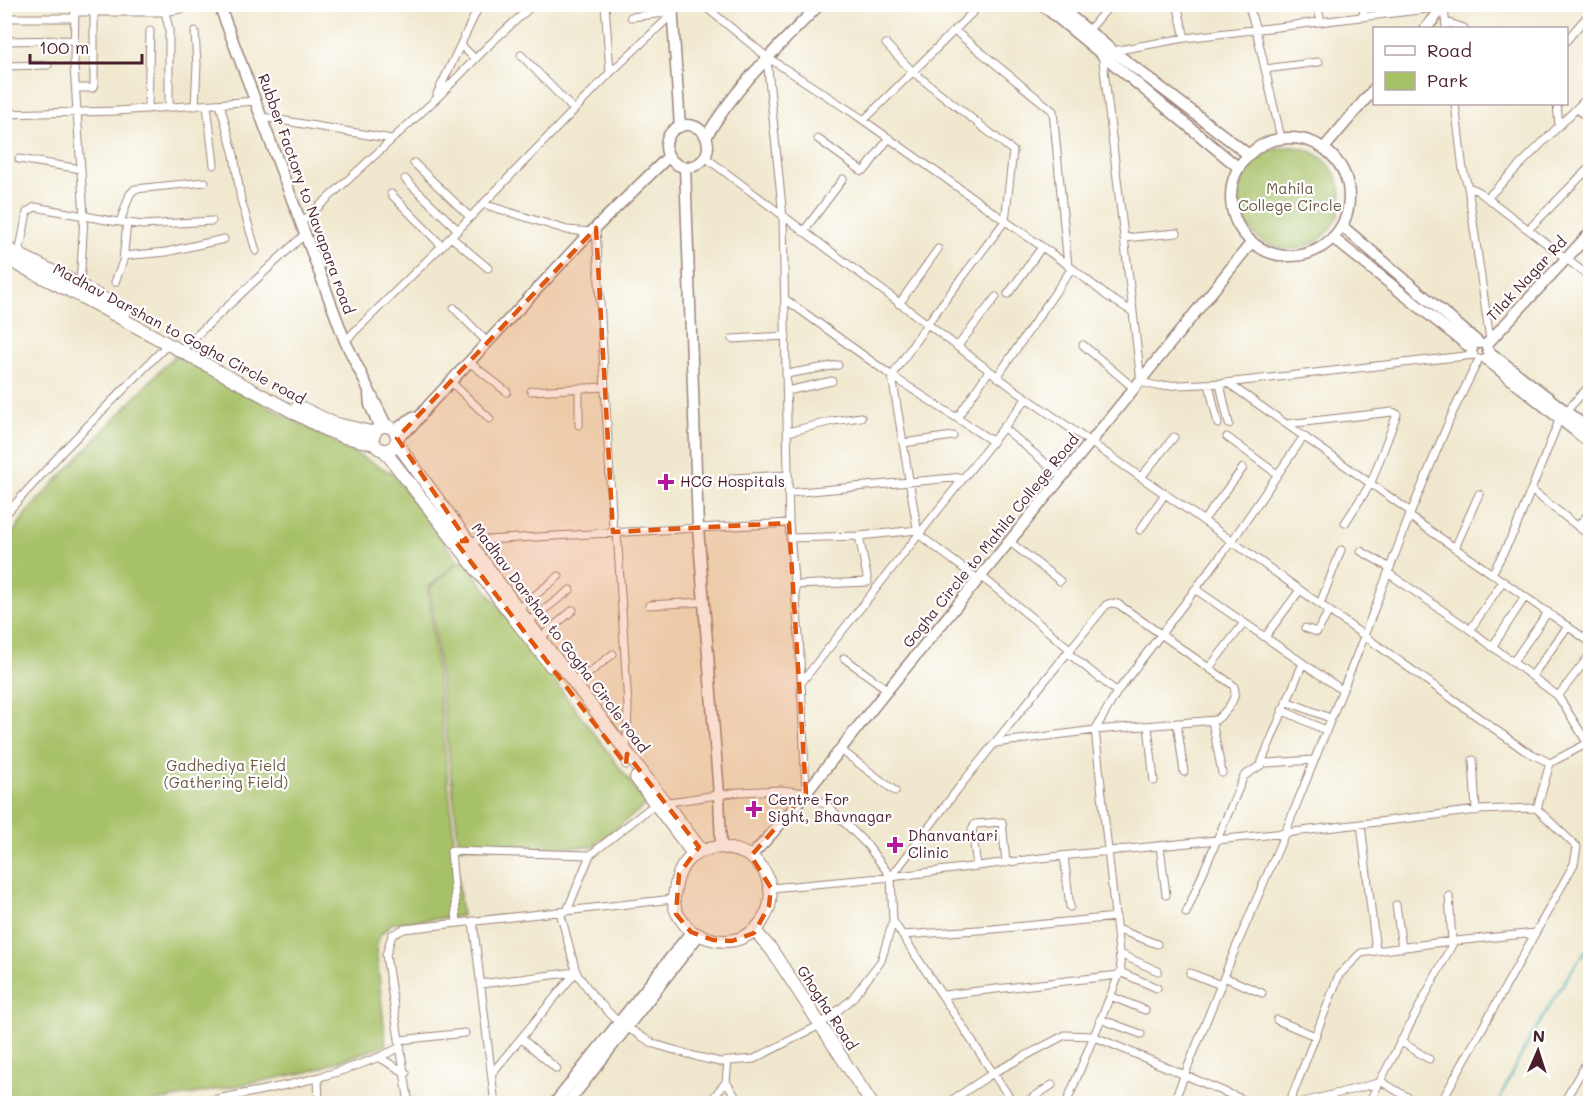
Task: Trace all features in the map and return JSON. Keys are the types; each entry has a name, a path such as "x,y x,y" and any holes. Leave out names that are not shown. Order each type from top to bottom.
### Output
{"main road":[{"name":"Rubber Factory to Navapara road","path":"219,4 345,341 369,393 370,405 386,437"},
{"path":"646,178 686,166 705,157 708,150 706,137 722,110 767,57 820,4"},
{"path":"1041,4 1239,168"},
{"path":"1056,4 1113,51 1249,155"},
{"path":"1427,27 1445,6"},
{"path":"673,10 678,88 689,127 706,137"},
{"path":"1324,148 1373,90"},
{"path":"669,156 667,142 674,131 689,127 722,110"},
{"path":"1281,138 1311,141 1324,148 1338,162 1347,179 1350,198 1347,217 1333,238 1323,247 1306,255 1287,257 1268,253 1251,243 1239,229 1231,211 1230,192 1235,173 1249,155 1262,145 1281,138"},
{"path":"669,156 686,166"},
{"path":"4,247 183,348 324,419 386,437 428,406 593,230 669,156"},
{"path":"686,166 698,527 721,847"},
{"path":"1342,226 1482,350"},
{"name":"Tilak Nagar Rd","path":"1482,350 1590,233"},
{"path":"1333,238 1482,350 1563,415 1590,443"},
{"name":"Gogha Circle to Mahila College Road","path":"751,856 771,836 1251,243"},
{"name":"Madhav Darshan to Gogha Circle road","path":"4,258 80,290 169,344 183,348"},
{"path":"1563,415 1590,430"},
{"name":"Madhav Darshan to Gogha Circle road","path":"386,437 461,541 698,852"},
{"name":"Madhav Darshan to Gogha Circle road","path":"461,541 528,622 627,759"},
{"path":"721,847 751,856 764,871 771,888 769,906 764,919 755,931 732,941 713,940 695,933 676,914 674,899 679,874 698,852 721,847"},
{"name":"Ghogha Road","path":"755,931 771,949 872,1104"},
{"path":"567,1104 623,1025 695,933"},
{"path":"554,1104 623,1025"}],"street":[{"path":"4,18 75,11 165,12 206,4"},
{"path":"435,100 480,4"},
{"path":"183,348 392,139 534,4"},
{"path":"605,4 610,73"},
{"path":"345,341 452,237 673,10 683,4"},
{"path":"702,4 767,57 864,120 981,4"},
{"path":"1088,31 1111,4"},
{"path":"1177,4 1185,38"},
{"path":"1248,4 1281,138"},
{"path":"1317,4 1321,22"},
{"path":"1362,4 1364,17"},
{"path":"1511,4 1516,7 1520,4"},
{"path":"1138,385 1133,312 1101,53 1185,38 1445,6 1446,25"},
{"path":"631,17 673,10"},
{"path":"75,11 75,88 84,216 80,290"},
{"path":"75,88 93,88 94,85 94,12"},
{"path":"165,12 169,29 169,107"},
{"path":"1568,39 1590,13"},
{"path":"148,109 150,31"},
{"path":"195,31 197,65 195,105"},
{"path":"955,31 1053,111 1070,267 997,377"},
{"path":"4,41 74,40"},
{"path":"886,44 913,72 1013,151 1005,221 927,324 892,376 918,532"},
{"path":"461,45 475,59"},
{"path":"521,55 574,110"},
{"path":"767,57 783,217 789,523 795,585 806,793"},
{"path":"1265,69 1319,62"},
{"path":"4,66 48,65"},
{"path":"1487,198 1590,95"},
{"path":"4,114 148,109 256,101"},
{"path":"220,104 231,144 241,200 256,251"},
{"path":"207,105 214,165"},
{"path":"1173,1104 1285,833 1410,514 1482,350 1468,187 1455,105"},
{"path":"1557,105 1559,126"},
{"path":"1577,108 1590,121"},
{"path":"856,115 1070,267 1107,296 1133,312"},
{"path":"262,117 392,139"},
{"path":"818,139 862,171 866,170 889,138"},
{"path":"705,157 997,377 1232,541 1524,750 1550,763"},
{"path":"19,159 81,169"},
{"path":"414,163 470,218"},
{"path":"1529,229 1590,167"},
{"path":"405,179 458,230"},
{"path":"803,232 843,180"},
{"path":"115,282 124,256 123,223 129,195 135,189 205,182"},
{"path":"1468,187 1478,191 1590,276"},
{"path":"391,194 442,246"},
{"path":"483,204 567,230 593,230 628,706 627,759"},
{"path":"19,254 27,212 31,208 123,223 156,225 212,221"},
{"path":"1124,238 1177,233"},
{"path":"452,237 488,268"},
{"path":"124,256 166,252 224,239"},
{"path":"1008,294 1042,247"},
{"path":"899,304 938,249"},
{"path":"957,347 996,297"},
{"path":"785,299 892,376 992,441"},
{"path":"454,308 488,342"},
{"path":"732,339 786,336"},
{"path":"4,516 64,450 169,344"},
{"path":"1083,345 1138,385 1157,386 1224,383 1482,350"},
{"path":"469,362 507,392"},
{"path":"786,374 838,364"},
{"path":"957,418 989,371"},
{"path":"787,391 832,381"},
{"path":"451,382 490,419"},
{"path":"1224,383 1371,483 1455,548 1590,642"},
{"path":"1224,383 1229,424"},
{"path":"1209,384 1218,424"},
{"path":"1492,574 1515,530 1563,415 1590,385"},
{"path":"531,391 605,387"},
{"path":"579,388 579,425"},
{"path":"801,683 918,532 1027,398"},
{"path":"1287,424 1395,412 1397,416 1371,483 1345,523"},
{"path":"788,432 861,417"},
{"path":"1003,428 1063,478"},
{"path":"903,442 953,436"},
{"path":"1227,436 1277,474"},
{"path":"1066,1104 1120,974 1120,954 1095,730 1117,692 1232,541 1304,436"},
{"path":"1141,477 1174,437"},
{"path":"1203,521 1243,468"},
{"path":"732,478 788,475"},
{"path":"789,493 964,477"},
{"path":"1531,490 1590,536"},
{"path":"1140,530 1165,494"},
{"path":"1455,548 1479,494"},
{"path":"1578,526 1590,512"},
{"path":"461,541 789,523"},
{"path":"791,538 918,532 980,579 1117,692"},
{"path":"795,585 868,582 859,536"},
{"path":"1010,542 1060,581"},
{"path":"1320,604 1341,550"},
{"path":"1361,551 1558,696 1589,743 1550,763 1537,809"},
{"path":"518,609 559,576"},
{"path":"1470,630 1503,581"},
{"path":"1195,589 1342,690"},
{"path":"528,622 570,590"},
{"path":"1265,637 1300,590"},
{"path":"1492,647 1525,597"},
{"path":"649,605 704,602"},
{"path":"891,877 995,743 1106,605 1118,604 1233,684 1236,693 1219,718 1212,721 1095,730 995,743"},
{"path":"540,638 573,610"},
{"path":"1305,628 1317,632 1329,611"},
{"path":"1513,662 1548,612"},
{"path":"1209,668 1244,623"},
{"path":"1532,676 1568,626"},
{"path":"575,684 613,654"},
{"path":"1558,696 1590,655"},
{"path":"844,658 888,690"},
{"path":"1264,763 1262,758 1303,663"},
{"path":"1286,701 1330,718"},
{"path":"1282,710 1325,730"},
{"path":"1212,721 1222,773"},
{"path":"1177,723 1184,772"},
{"path":"1148,726 1154,781"},
{"path":"841,750 895,792"},
{"path":"1186,913 1244,776 1264,763 1314,760"},
{"path":"1473,760 1476,811"},
{"path":"781,790 806,793 828,806 867,845 891,877 893,921 881,961 851,1000 820,1025 754,1059 720,1062 654,1044 623,1025 593,996 576,972 564,911 590,855 660,803 719,795 781,790"},
{"path":"771,888 891,877 1476,811 1511,808 1537,809 1578,847 1574,864 1440,1104"},
{"path":"977,866 972,830 975,824 1002,822 1006,863"},
{"path":"1361,824 1376,951"},
{"path":"1160,846 1166,895"},
{"path":"457,923 450,850 590,855"},
{"path":"1064,856 1070,907"},
{"path":"1368,1104 1453,941 1449,896"},
{"path":"409,1104 386,955 392,935 404,928 674,899"},
{"path":"1396,905 1402,948"},
{"path":"902,935 1116,917"},
{"path":"473,921 495,1104"},
{"path":"893,921 1014,1104"},
{"path":"1117,928 1157,944"},
{"path":"1289,1104 1339,975 1362,953 1535,933"},
{"path":"1120,954 1158,971"},
{"path":"480,984 576,972"},
{"path":"492,1073 576,972"},
{"path":"1190,973 1221,985"},
{"path":"943,995 1120,974 1157,987"},
{"path":"1224,977 1262,993"},
{"path":"1110,996 1145,1010"},
{"path":"1100,1019 1141,1034"},
{"path":"1277,1020 1315,1036"},
{"path":"191,1104 318,1078 380,1058 401,1043 465,1033"},
{"path":"946,1104 959,1100 993,1073 1065,1035 1093,1036 1185,1074 1237,1100 1253,1104"},
{"path":"521,1038 557,1069"},
{"path":"1400,1041 1429,1059"},
{"path":"1563,1104 1590,1056"},
{"path":"380,1058 406,1073"},
{"path":"708,1104 726,1082 728,1061"},
{"path":"318,1078 319,1104"},
{"path":"726,1082 740,1104"},
{"path":"1296,1104 1382,1082 1419,1104"},
{"path":"1023,1104 1052,1085"}],"highlighted area":[{"path":"596,228 613,532 789,523 806,793 751,856 771,888 769,906 754,933 732,941 713,940 691,932 676,914 679,874 699,847 627,754 626,765 455,541 467,541 397,438"}],"green space":[{"name":"Mahila College Circle","path":"1290,147 1309,151 1326,162 1337,179 1341,198 1337,217 1326,234 1309,245 1290,249 1271,245 1254,234 1243,217 1239,198 1243,179 1254,162 1271,151"},
{"name":"Gadhediya Field (Gathering Field)","path":"175,355 393,474 458,561 428,588 462,916 392,923 380,935 376,948 386,1045 308,1072 147,1103 5,1104 5,545 27,512"},
{"path":"463,559 647,804 592,847 459,847 430,588"}],"waterway":[{"path":"1498,1104 1533,1033 1563,983 1590,945"}],"place":[{"name":"HCG Hospitals","path":"666,482"},
{"name":"Centre For Sight, Bhavnagar","path":"754,809"},
{"name":"Dhanvantari Clinic","path":"895,845"}]}
